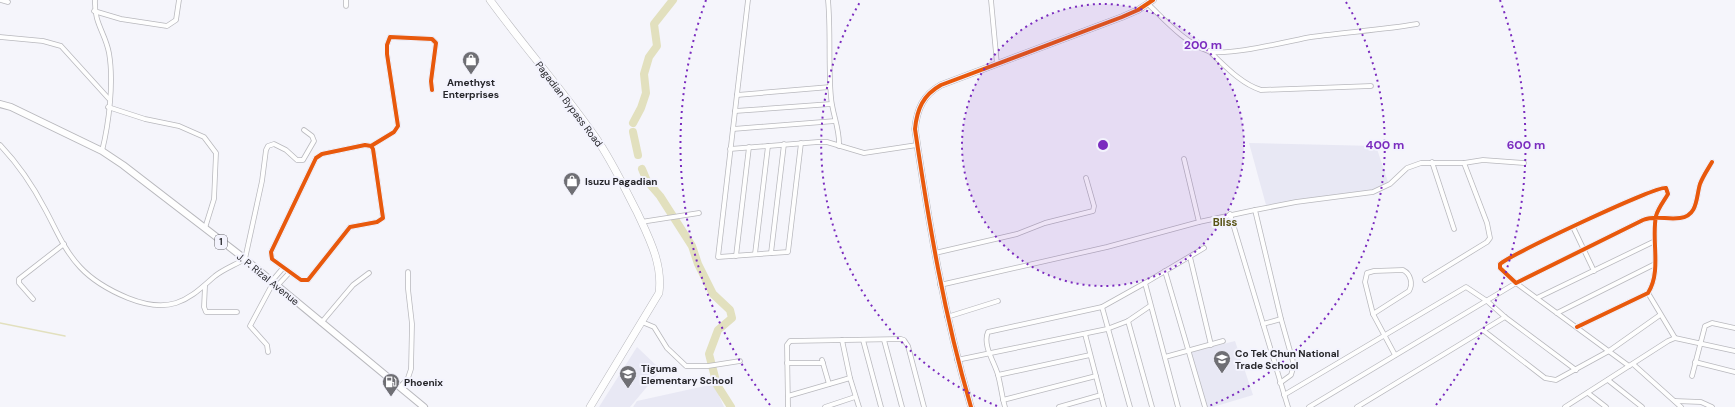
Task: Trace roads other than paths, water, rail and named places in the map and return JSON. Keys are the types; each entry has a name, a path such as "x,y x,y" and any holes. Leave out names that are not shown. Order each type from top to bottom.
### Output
{"highway":[{"name":"Pagadian Bypass Road","path":"490,0 596,139 614,168 641,222 659,267 661,280 659,293 590,407"}],"main road":[{"name":"J. P. Rizal Avenue","path":"0,104 10,107 102,151 123,165 244,259 424,407"}],"street":[{"path":"1,0 8,2"},
{"path":"95,0 94,12 108,52 109,99 102,151"},
{"path":"94,12 121,19 167,26 176,20 179,0"},
{"path":"346,0 346,6"},
{"path":"748,0 718,257 788,252 801,143"},
{"path":"828,0 831,104 839,146"},
{"path":"991,0 997,64"},
{"path":"971,407 946,317 940,285 915,129 919,107 925,96 941,85 1125,16 1153,0"},
{"path":"1148,4 1180,34 1209,51 1248,84 1261,90 1371,86"},
{"path":"1209,51 1219,52 1250,48 1312,37 1417,24"},
{"path":"371,146 373,149 383,218 377,222 350,227 308,280 301,280 289,273 272,258 271,252 316,158 322,154 366,145 371,146 394,132 398,126 387,54 387,45 390,36 432,39 436,43 431,81 432,90"},
{"path":"0,37 43,40 61,46 109,99"},
{"path":"737,95 830,87"},
{"path":"735,111 831,104"},
{"path":"108,107 145,119 179,126 204,138 216,153 214,199 205,228"},
{"path":"733,129 835,121"},
{"path":"0,145 31,186 64,244 76,262 86,273 103,285 135,300 155,305 174,304 184,300 205,286 221,272 244,259 262,181 266,150 268,146 274,144 286,150 297,160 303,160 314,140 312,136 304,130"},
{"path":"730,149 827,142 864,153 917,145"},
{"path":"771,253 784,144"},
{"path":"755,254 768,146"},
{"path":"736,256 749,147"},
{"path":"1184,159 1199,222"},
{"path":"940,285 1107,246 1230,214 1296,202 1373,192 1383,189 1412,165 1432,162 1464,164 1483,160 1524,163"},
{"path":"1432,162 1454,229"},
{"path":"1309,407 1486,300 1584,248 1643,220 1656,217 1682,218 1693,211 1701,182 1712,162"},
{"path":"1425,280 1488,242 1490,238 1488,223 1464,164"},
{"path":"935,253 1017,234 1045,222 1090,212 1093,210 1094,206 1086,178"},
{"path":"1578,327 1648,293 1654,283 1656,217 1668,194 1668,191 1664,187 1630,200 1500,264 1500,268 1516,283 1578,327 1629,366"},
{"path":"1255,210 1281,319 1294,365 1291,375 1280,383"},
{"path":"641,222 699,213"},
{"path":"1230,214 1288,407"},
{"path":"1573,227 1594,271"},
{"path":"1538,298 1655,241"},
{"path":"32,299 20,283 19,279 64,244"},
{"path":"1005,407 998,375 986,338 990,331 1102,307 1204,248"},
{"path":"1190,257 1210,345"},
{"path":"1557,312 1655,264"},
{"path":"268,352 267,345 250,326 283,268"},
{"path":"1373,314 1409,292 1411,282 1407,272 1403,270 1381,270 1367,273 1366,282 1373,314 1395,355"},
{"path":"1165,271 1205,407"},
{"path":"321,323 353,285 369,272"},
{"path":"400,387 408,378 411,369 412,324 408,289 408,272"},
{"path":"273,284 289,273"},
{"path":"1145,283 1178,407"},
{"path":"205,286 204,307 206,312 237,312"},
{"path":"1284,395 1461,288 1469,288 1486,300 1505,317 1576,370"},
{"path":"1648,293 1675,338"},
{"path":"946,317 998,301"},
{"path":"957,360 1107,329 1128,321 1150,306"},
{"path":"1102,307 1130,407"},
{"path":"1484,331 1550,380 1561,379 1609,351 1660,315"},
{"path":"1357,407 1505,317"},
{"path":"1263,324 1281,319"},
{"path":"1128,321 1152,407"},
{"path":"642,322 654,327 667,348 686,366 708,366 740,362"},
{"path":"1692,376 1699,343 1707,324 1712,323 1735,328"},
{"path":"1085,334 1104,407"},
{"path":"1565,407 1664,343 1675,338 1735,351"},
{"path":"788,407 787,345 790,341 901,339 906,342 924,407"},
{"path":"842,340 850,378 859,407"},
{"path":"863,340 881,407"},
{"path":"884,340 902,407"},
{"path":"1165,357 1224,342"},
{"path":"998,375 1090,355"},
{"path":"787,363 823,361 829,384"},
{"path":"1695,362 1735,372"},
{"path":"1633,364 1681,407"},
{"path":"1003,400 1096,376"},
{"path":"788,396 850,378"},
{"path":"1608,380 1642,407"},
{"path":"1588,393 1606,407"},
{"path":"1059,407 1101,395"},
{"path":"825,407 856,397"},
{"path":"1674,402 1701,402 1712,407"}],"waterway":[{"path":"633,123 641,108 646,93 644,74 649,57 657,46 654,24 673,0"},
{"path":"633,132 638,155"},
{"path":"642,169 647,181 660,196 692,246 698,264 713,294 730,310 732,318 718,330 709,354 717,385 731,407"},
{"path":"0,323 65,336"}],"place":[{"name":"Amethyst Enterprises","path":"471,75"},
{"name":"Isuzu Pagadian","path":"572,196"},
{"name":"Co Tek Chun National Trade School","path":"1222,374"},
{"name":"Tiguma Elementary School","path":"628,389"},
{"name":"Phoenix","path":"391,397"}],"district":[{"name":"Bliss","path":"1225,222"}]}
